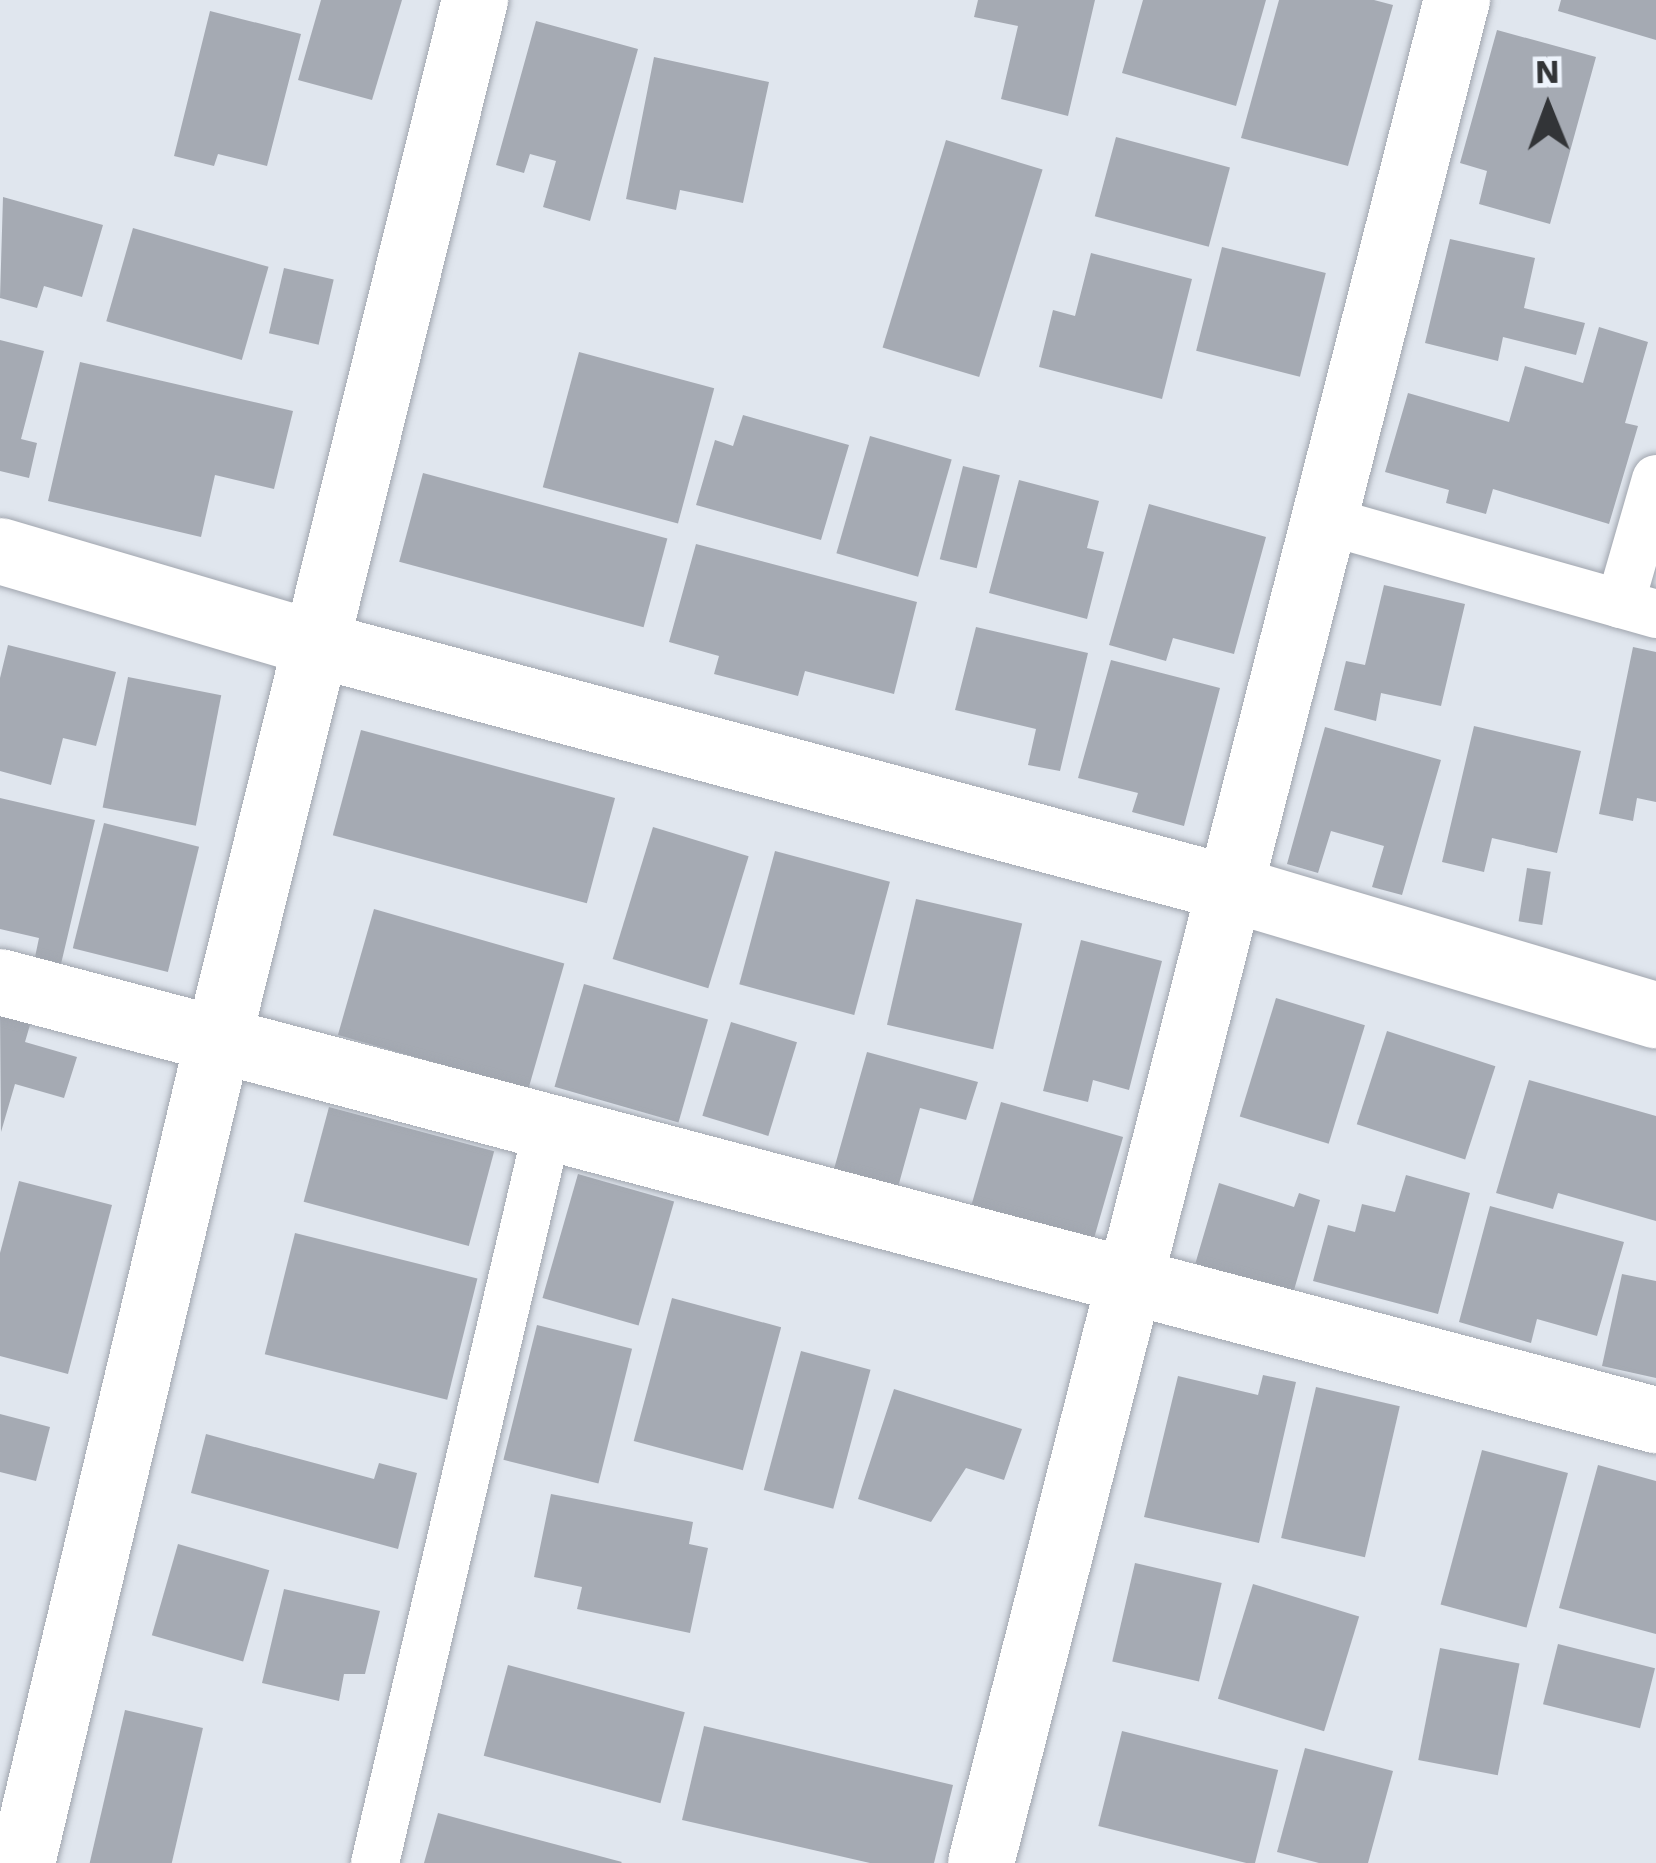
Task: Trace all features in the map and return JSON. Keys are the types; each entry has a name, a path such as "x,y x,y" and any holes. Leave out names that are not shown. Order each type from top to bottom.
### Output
{"street":[{"path":"22,1863 218,1037 475,0"},
{"path":"981,1863 1456,0"},
{"path":"0,551 315,644 1232,890 1656,1015"},
{"path":"0,982 1656,1420"}],"lane":[{"path":"1324,520 1638,609 1656,479"},
{"path":"375,1863 548,1126"}],"building":[{"path":"321,0 402,0 372,100 298,80"},
{"path":"978,0 1095,0 1068,116 1001,99 1018,26 974,17"},
{"path":"1143,0 1266,0 1236,106 1122,73"},
{"path":"1279,0 1374,0 1393,5 1348,166 1241,138"},
{"path":"1561,0 1656,0 1656,40 1558,11"},
{"path":"210,11 301,34 267,166 218,154 214,166 174,156"},
{"path":"536,21 638,49 590,221 543,207 556,161 530,154 524,173 496,165"},
{"path":"1497,30 1596,57 1550,224 1479,204 1487,171 1460,163"},
{"path":"654,57 769,82 743,203 680,190 676,210 626,199"},
{"path":"1116,137 1230,168 1209,247 1095,216"},
{"path":"946,140 1043,170 979,377 883,348"},
{"path":"3,197 103,225 82,297 44,286 37,308 0,298"},
{"path":"133,228 269,267 242,360 106,321"},
{"path":"1450,239 1535,258 1524,308 1585,323 1576,355 1503,337 1498,361 1425,343"},
{"path":"1222,247 1326,273 1300,377 1196,351"},
{"path":"1091,253 1192,279 1162,399 1039,367 1053,310 1075,316"},
{"path":"284,268 334,279 319,345 269,333"},
{"path":"1599,327 1648,342 1625,423 1638,426 1609,524 1493,489 1486,514 1446,503 1449,490 1385,472 1408,393 1509,422 1525,366 1583,383"},
{"path":"0,340 44,351 21,439 37,443 29,478 0,471"},
{"path":"579,352 714,388 678,523 543,487"},
{"path":"80,362 293,411 274,489 215,475 201,537 48,501"},
{"path":"743,415 849,445 821,540 696,505 715,440 733,446"},
{"path":"870,436 952,459 918,577 836,553"},
{"path":"963,466 1000,475 977,568 940,559"},
{"path":"423,473 667,538 644,627 399,562"},
{"path":"1019,480 1099,501 1087,548 1104,552 1087,619 989,593"},
{"path":"1149,504 1266,537 1234,654 1173,638 1166,661 1109,645"},
{"path":"696,544 917,602 894,694 805,671 798,696 714,674 719,656 669,642"},
{"path":"1384,585 1465,604 1441,706 1381,693 1376,721 1334,710 1346,661 1365,665"},
{"path":"976,627 1088,653 1060,771 1028,765 1036,729 955,710"},
{"path":"8,645 116,672 96,746 63,738 51,785 0,771 0,678"},
{"path":"1633,647 1656,652 1656,802 1637,798 1633,821 1599,814"},
{"path":"1111,660 1220,688 1184,826 1132,812 1138,793 1078,778"},
{"path":"128,677 221,695 196,826 103,808"},
{"path":"1474,726 1581,751 1557,853 1492,838 1484,872 1442,862"},
{"path":"1325,727 1441,760 1402,895 1372,887 1384,846 1331,831 1318,873 1287,864"},
{"path":"361,730 615,798 587,903 333,835"},
{"path":"0,798 95,820 61,964 35,957 39,938 0,929"},
{"path":"104,823 199,847 168,972 73,948"},
{"path":"653,827 749,856 708,988 613,959"},
{"path":"775,851 890,882 854,1015 739,984"},
{"path":"1527,868 1551,872 1542,925 1519,921"},
{"path":"916,899 1022,924 993,1049 887,1025"},
{"path":"374,909 564,964 528,1090 338,1035"},
{"path":"1081,940 1162,961 1129,1090 1093,1080 1088,1102 1043,1091"},
{"path":"584,984 708,1020 679,1122 555,1087"},
{"path":"1276,998 1365,1025 1329,1144 1240,1117"},
{"path":"0,1009 32,1018 25,1042 77,1057 64,1098 15,1084 1,1132"},
{"path":"731,1022 797,1042 768,1136 702,1116"},
{"path":"1387,1031 1495,1066 1465,1159 1357,1124"},
{"path":"867,1052 978,1082 966,1120 920,1108 898,1187 834,1169"},
{"path":"1529,1080 1656,1116 1656,1221 1558,1193 1553,1209 1496,1193"},
{"path":"1001,1102 1123,1137 1093,1241 971,1206"},
{"path":"329,1107 494,1151 469,1246 304,1202"},
{"path":"578,1174 674,1202 639,1326 542,1298"},
{"path":"1406,1175 1470,1193 1438,1314 1313,1281 1328,1225 1355,1232 1362,1204 1395,1212"},
{"path":"19,1181 112,1205 68,1374 0,1356 0,1253"},
{"path":"1219,1183 1294,1207 1299,1193 1320,1200 1292,1297 1194,1268"},
{"path":"1490,1206 1624,1242 1597,1336 1537,1319 1531,1343 1459,1322"},
{"path":"295,1233 477,1278 447,1400 265,1354"},
{"path":"1622,1274 1656,1281 1656,1378 1602,1366"},
{"path":"672,1298 781,1327 743,1470 634,1441"},
{"path":"537,1325 632,1349 598,1484 503,1460"},
{"path":"801,1351 871,1370 833,1509 764,1490"},
{"path":"1263,1375 1296,1382 1259,1543 1144,1517 1178,1376 1258,1395"},
{"path":"1316,1387 1400,1406 1365,1557 1281,1538"},
{"path":"894,1389 1022,1429 1004,1480 966,1468 931,1522 858,1499"},
{"path":"0,1414 50,1427 36,1481 0,1472"},
{"path":"206,1434 374,1479 379,1463 417,1473 398,1549 191,1493"},
{"path":"1482,1450 1568,1473 1527,1628 1441,1605"},
{"path":"1598,1465 1656,1481 1656,1634 1559,1608"},
{"path":"551,1494 693,1522 689,1544 708,1548 690,1633 577,1609 582,1587 534,1577"},
{"path":"178,1544 269,1570 243,1662 152,1635"},
{"path":"1135,1563 1222,1583 1199,1681 1112,1661"},
{"path":"1253,1584 1359,1616 1324,1731 1218,1699"},
{"path":"284,1589 380,1611 365,1674 344,1674 339,1701 262,1683"},
{"path":"1558,1644 1655,1668 1640,1728 1543,1704"},
{"path":"1440,1648 1520,1663 1498,1775 1418,1760"},
{"path":"508,1665 685,1712 660,1803 484,1756"},
{"path":"125,1710 203,1728 172,1863 90,1863"},
{"path":"704,1726 953,1785 934,1863 870,1863 682,1820"},
{"path":"1122,1731 1278,1770 1255,1863 1098,1826"},
{"path":"1305,1748 1393,1771 1368,1863 1319,1863 1277,1852"},
{"path":"438,1813 622,1862 424,1863"}]}
